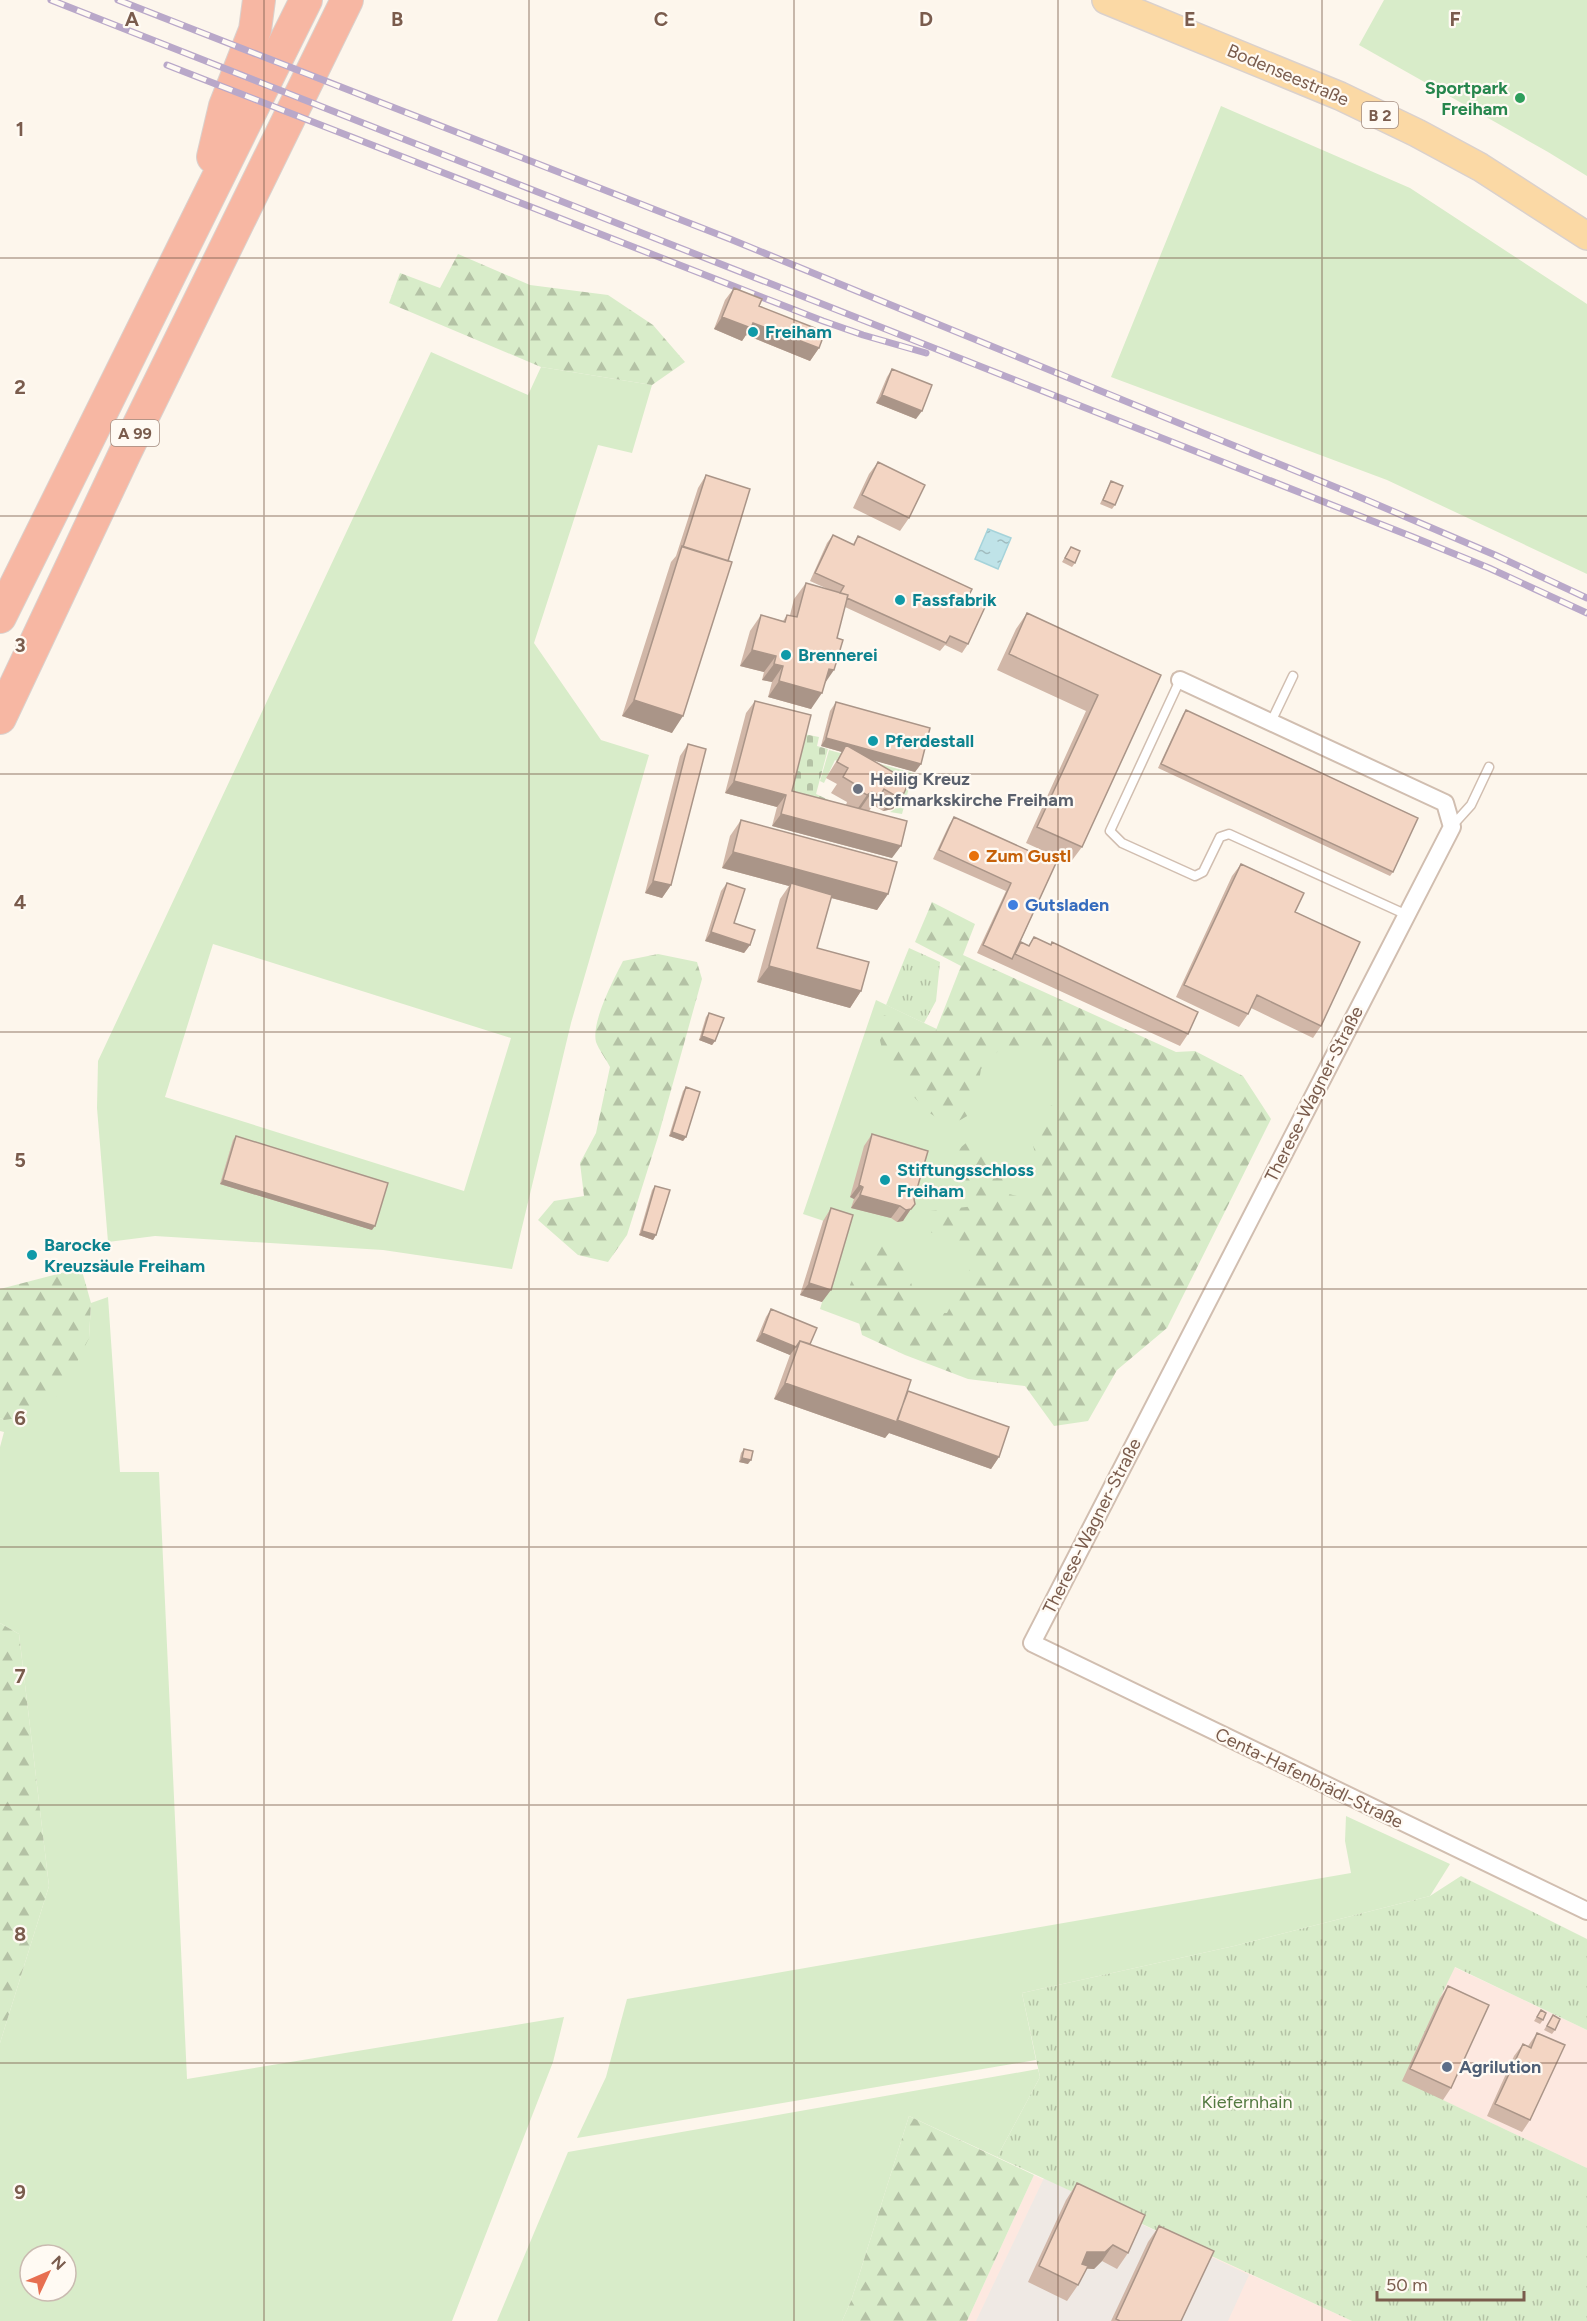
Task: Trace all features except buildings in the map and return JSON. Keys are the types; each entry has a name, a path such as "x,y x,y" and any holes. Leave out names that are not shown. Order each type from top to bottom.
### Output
{"highway":[{"path":"200,211 225,106 255,30 259,0"},
{"name":"A 99","path":"0,617 306,0"},
{"name":"A 99","path":"0,718 125,453 347,0"}],"main road":[{"name":"Bodenseestraße","path":"1106,0 1340,96 1480,167 1587,236"}],"street":[{"path":"1180,680 1445,803 1452,826"},
{"name":"Therese-Wagner-Straße","path":"1032,1644 1452,826"},
{"name":"Centa-Hafenbrädl-Straße","path":"1032,1644 1587,1911"}],"lane":[{"path":"1271,722 1293,676"},
{"path":"1180,680 1110,831 1122,843 1195,876 1203,872 1220,837 1229,834 1407,915"},
{"path":"1452,826 1471,805 1489,767"}],"shaded area":[{"path":"1454,1967 1587,2030 1587,2168 1402,2081"},
{"path":"1034,2175 1352,2321 967,2321"},
{"path":"1044,2178 1249,2275 1228,2321 976,2321"}],"green space":[{"name":"Sportpark Freiham","path":"1384,0 1587,0 1587,176 1359,45"},
{"path":"1221,106 1410,188 1587,304 1587,574 1387,480 1111,377"},
{"path":"458,254 530,285 608,295 653,325 685,362 652,385 541,367 389,303 400,273 440,288"},
{"path":"431,352 528,395 541,367 652,385 632,453 598,445 534,643 601,740 649,755 571,1023 512,1269 383,1250 155,1236 108,1242 97,1108 98,1061","holes":["213,944 511,1038 464,1191 165,1097"]},
{"path":"804,734 819,737 817,746 828,749 816,794 833,802 786,801"},
{"path":"829,750 913,773 902,814 890,812 895,809 898,802 895,795 835,760 824,783 820,781"},
{"path":"932,902 975,924 963,955 1176,1052 1195,1051 1243,1076 1271,1119 1167,1328 1117,1370 1088,1421 1054,1426 1025,1386 968,1379 905,1355 862,1335 850,1285 868,1241 888,1242 907,1270 921,1314 947,1313 970,1269 962,1245 928,1231 921,1212 975,1206 955,1152 966,1143 980,1146 1000,1161 1009,1194 1034,1200 1042,1182 1032,1141 1046,1108 1088,1089 1034,1050 1001,1048 981,1069 974,1112 950,1126 928,1112 901,1083 883,1053 878,1032 884,1015 934,1035 961,966 915,942"},
{"path":"909,948 940,962 936,1001 924,1023 886,1005"},
{"path":"658,954 697,962 702,979 658,1137 627,1235 608,1262 578,1255 538,1220 554,1201 584,1196 580,1163 596,1133 610,1067 596,1042 595,1034 600,1012 623,961"},
{"path":"876,1000 943,1032 1158,1053 1025,1386 820,1309 845,1228 803,1214"},
{"path":"69,1271 82,1271 91,1303 89,1338 63,1391 32,1416 4,1420 0,1418 0,1289"},
{"path":"108,1297 120,1472 159,1472 187,2079 564,2017 553,2062 452,2321 0,2321 0,2043 49,1886 19,1634 0,1623 0,1447 4,1432 0,1431 0,1418 4,1420 89,1338 91,1303"},
{"path":"0,1623 19,1634 49,1886 0,2043"},
{"path":"1346,1816 1450,1864 1430,1896 1234,1946 1022,1993 1036,2060 577,2138 606,2077 627,1999 1351,1873 1345,1841"},
{"name":"Kiefernhain","path":"1461,1876 1587,1939 1587,2030 1455,1967 1440,1998 1443,2100 1587,2168 1587,2321 1352,2321 997,2157 1040,2077 1022,1993 1234,1946 1430,1896"},
{"path":"1038,2069 1040,2077 997,2157 909,2116 851,2301 842,2321 497,2321 568,2152"},
{"path":"909,2116 1034,2175 967,2321 842,2321 851,2301"}],"water":[{"path":"988,529 1011,538 998,569 975,559"}],"railway":[{"path":"51,0 1413,537 1489,568 1587,613"},
{"path":"118,0 730,239 1357,496 1495,555 1587,598"},
{"path":"167,65 823,321 926,353"}],"place":[{"name":"Sportpark Freiham","path":"1520,98"},
{"name":"Freiham","path":"753,332"},
{"name":"Fassfabrik","path":"900,600"},
{"name":"Brennerei","path":"786,655"},
{"name":"Pferdestall","path":"873,741"},
{"name":"Heilig Kreuz Hofmarkskirche Freiham","path":"858,789"},
{"name":"Zum Gustl","path":"974,856"},
{"name":"Gutsladen","path":"1013,905"},
{"name":"Stiftungsschloss Freiham","path":"885,1180"},
{"name":"Barocke Kreuzsäule Freiham","path":"32,1255"},
{"name":"Agrilution","path":"1447,2067"}]}
